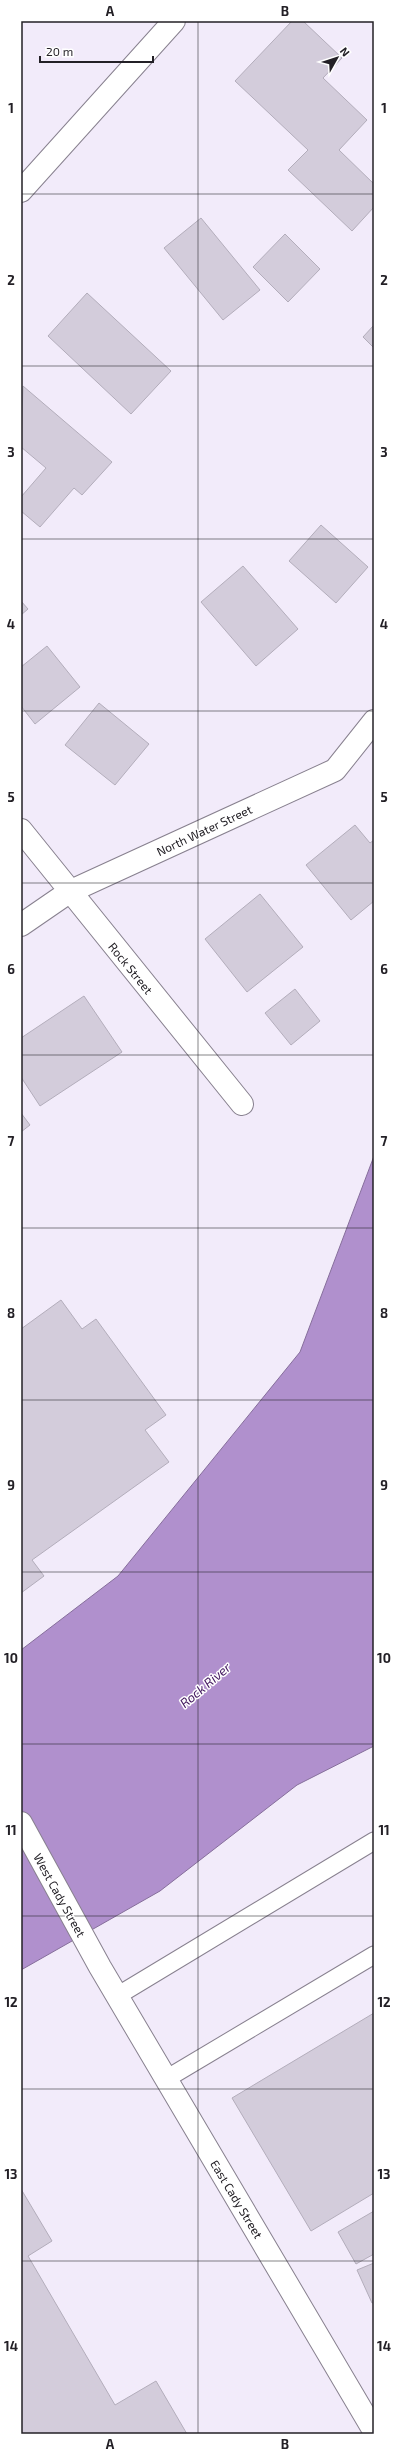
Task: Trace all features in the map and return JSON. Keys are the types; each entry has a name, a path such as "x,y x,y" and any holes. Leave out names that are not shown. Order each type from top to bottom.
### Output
{"street":[{"path":"21,191 174,21"},
{"name":"North Water Street","path":"21,925 69,892 335,770 374,721"},
{"name":"Rock Street","path":"21,830 69,892 242,1104"},
{"name":"West Cady Street","path":"21,1823 100,1967"},
{"name":"East Cady Street","path":"100,1967 374,2431"}],"lane":[{"path":"117,1996 374,1841"},
{"path":"166,2079 374,1956"}],"water":[{"name":"Rock River","path":"374,1156 374,1746 297,1785 160,1891 21,1970 21,1650 118,1576 300,1352"}],"building":[{"path":"292,21 303,21 342,58 323,78 367,120 339,150 374,184 374,207 352,231 288,170 308,150 235,81"},
{"path":"201,218 260,290 223,320 164,248"},
{"path":"285,234 320,269 288,302 253,267"},
{"path":"87,293 171,371 131,414 48,336"},
{"path":"374,325 374,348 363,337"},
{"path":"23,386 112,462 82,495 74,488 40,527 21,511 21,497 46,468 21,447"},
{"path":"321,525 368,567 336,603 289,561"},
{"path":"243,566 298,629 256,666 201,602"},
{"path":"21,601 28,609 21,615"},
{"path":"47,646 80,687 35,724 21,706 21,667"},
{"path":"99,703 149,744 115,785 65,745"},
{"path":"355,825 370,843 374,840 374,901 351,920 306,865"},
{"path":"260,894 303,947 247,992 205,939"},
{"path":"295,989 320,1021 291,1045 265,1013"},
{"path":"84,996 122,1052 40,1106 21,1077 21,1038"},
{"path":"21,1113 30,1125 21,1132"},
{"path":"61,1300 82,1329 96,1319 166,1415 145,1430 169,1462 32,1560 44,1576 21,1593 21,1329"},
{"path":"374,2013 374,2193 311,2231 232,2098"},
{"path":"21,2189 52,2241 28,2256 115,2405 156,2381 187,2434 21,2434"},
{"path":"374,2211 374,2254 356,2264 338,2232"},
{"path":"374,2263 374,2303 372,2303 357,2270"}]}
